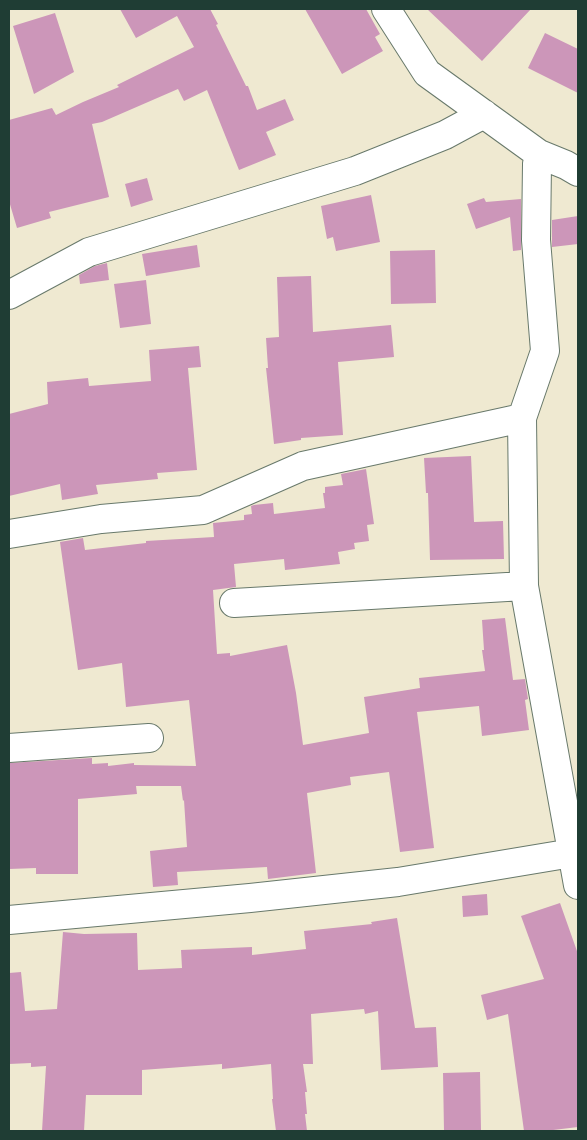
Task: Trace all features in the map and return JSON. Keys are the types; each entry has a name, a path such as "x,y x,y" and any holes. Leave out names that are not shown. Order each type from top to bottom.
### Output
{"street":[{"path":"386,9 427,73 539,154 578,172"},
{"path":"9,295 89,252 355,172 445,135 484,114"},
{"path":"539,154 537,164 536,240 545,351 522,418 524,586 578,885"},
{"path":"9,534 100,519 203,510 303,466 522,418"},
{"path":"234,603 524,586"},
{"path":"9,748 149,738"},
{"path":"9,920 250,898 398,882 572,853"}],"building":[{"path":"120,9 210,9 246,86 248,86 257,110 285,99 294,120 266,132 276,155 239,170 207,90 184,101 178,89 102,122 92,124 109,197 49,212 51,218 17,228 9,201 9,120 52,108 56,115 119,87 117,85 194,47 177,16 136,38"},
{"path":"305,9 366,9 380,34 375,37 383,51 342,74"},
{"path":"427,9 531,9 482,61"},
{"path":"55,13 74,72 34,94 13,26"},
{"path":"545,33 578,49 578,93 528,68"},
{"path":"147,178 153,200 131,207 125,184"},
{"path":"371,195 380,242 336,251 333,237 327,239 321,206"},
{"path":"484,198 486,202 521,199 521,250 513,251 510,217 476,229 467,204"},
{"path":"578,216 578,244 552,247 552,220"},
{"path":"197,245 200,267 146,276 142,254"},
{"path":"435,250 436,303 391,304 390,251"},
{"path":"107,263 109,280 80,284 79,275 95,266"},
{"path":"311,276 313,332 391,325 394,357 338,362 343,435 301,438 301,440 274,444 266,368 268,368 266,338 279,337 277,277"},
{"path":"146,280 151,324 120,328 114,284"},
{"path":"199,346 201,367 188,368 197,470 157,473 158,479 96,485 98,494 62,500 60,484 9,496 9,414 48,404 47,382 88,378 89,386 151,381 149,350"},
{"path":"471,456 474,522 503,521 504,559 430,560 428,493 426,493 424,458"},
{"path":"366,469 374,524 367,525 369,541 354,543 355,549 338,552 340,564 285,570 284,559 234,564 236,587 213,590 217,654 230,653 230,656 287,645 303,745 369,733 364,697 420,688 419,678 485,671 482,650 484,650 482,620 505,618 513,680 525,679 528,699 525,700 529,730 482,736 479,706 417,712 434,848 400,852 389,772 350,777 351,785 307,793 316,873 268,879 267,867 177,872 178,885 153,887 150,851 187,847 184,800 181,786 136,786 137,794 78,799 78,874 36,874 36,868 9,869 9,763 92,758 92,764 108,763 108,766 134,763 134,765 196,766 189,700 126,707 122,663 78,670 60,542 83,538 85,550 146,543 146,541 214,537 213,523 244,520 244,515 252,514 251,506 254,505 273,503 274,514 325,508 323,493 325,493 325,487 343,485 341,474"},
{"path":"487,894 488,915 463,917 462,896"},
{"path":"560,903 578,954 578,1127 545,1131 524,1131 508,1014 487,1020 481,995 544,979 521,916"},
{"path":"397,918 415,1028 436,1027 438,1067 381,1070 378,1011 365,1014 364,1009 311,1014 313,1064 303,1064 307,1092 305,1092 307,1114 305,1114 307,1131 276,1131 272,1099 271,1064 222,1069 222,1064 142,1070 142,1095 86,1095 84,1131 42,1131 46,1066 31,1067 31,1063 9,1064 9,973 21,972 25,1011 57,1009 63,932 84,934 137,933 138,970 182,968 181,950 252,947 252,955 306,949 304,931 372,924 371,922"},
{"path":"480,1072 481,1131 444,1131 443,1073"}]}
